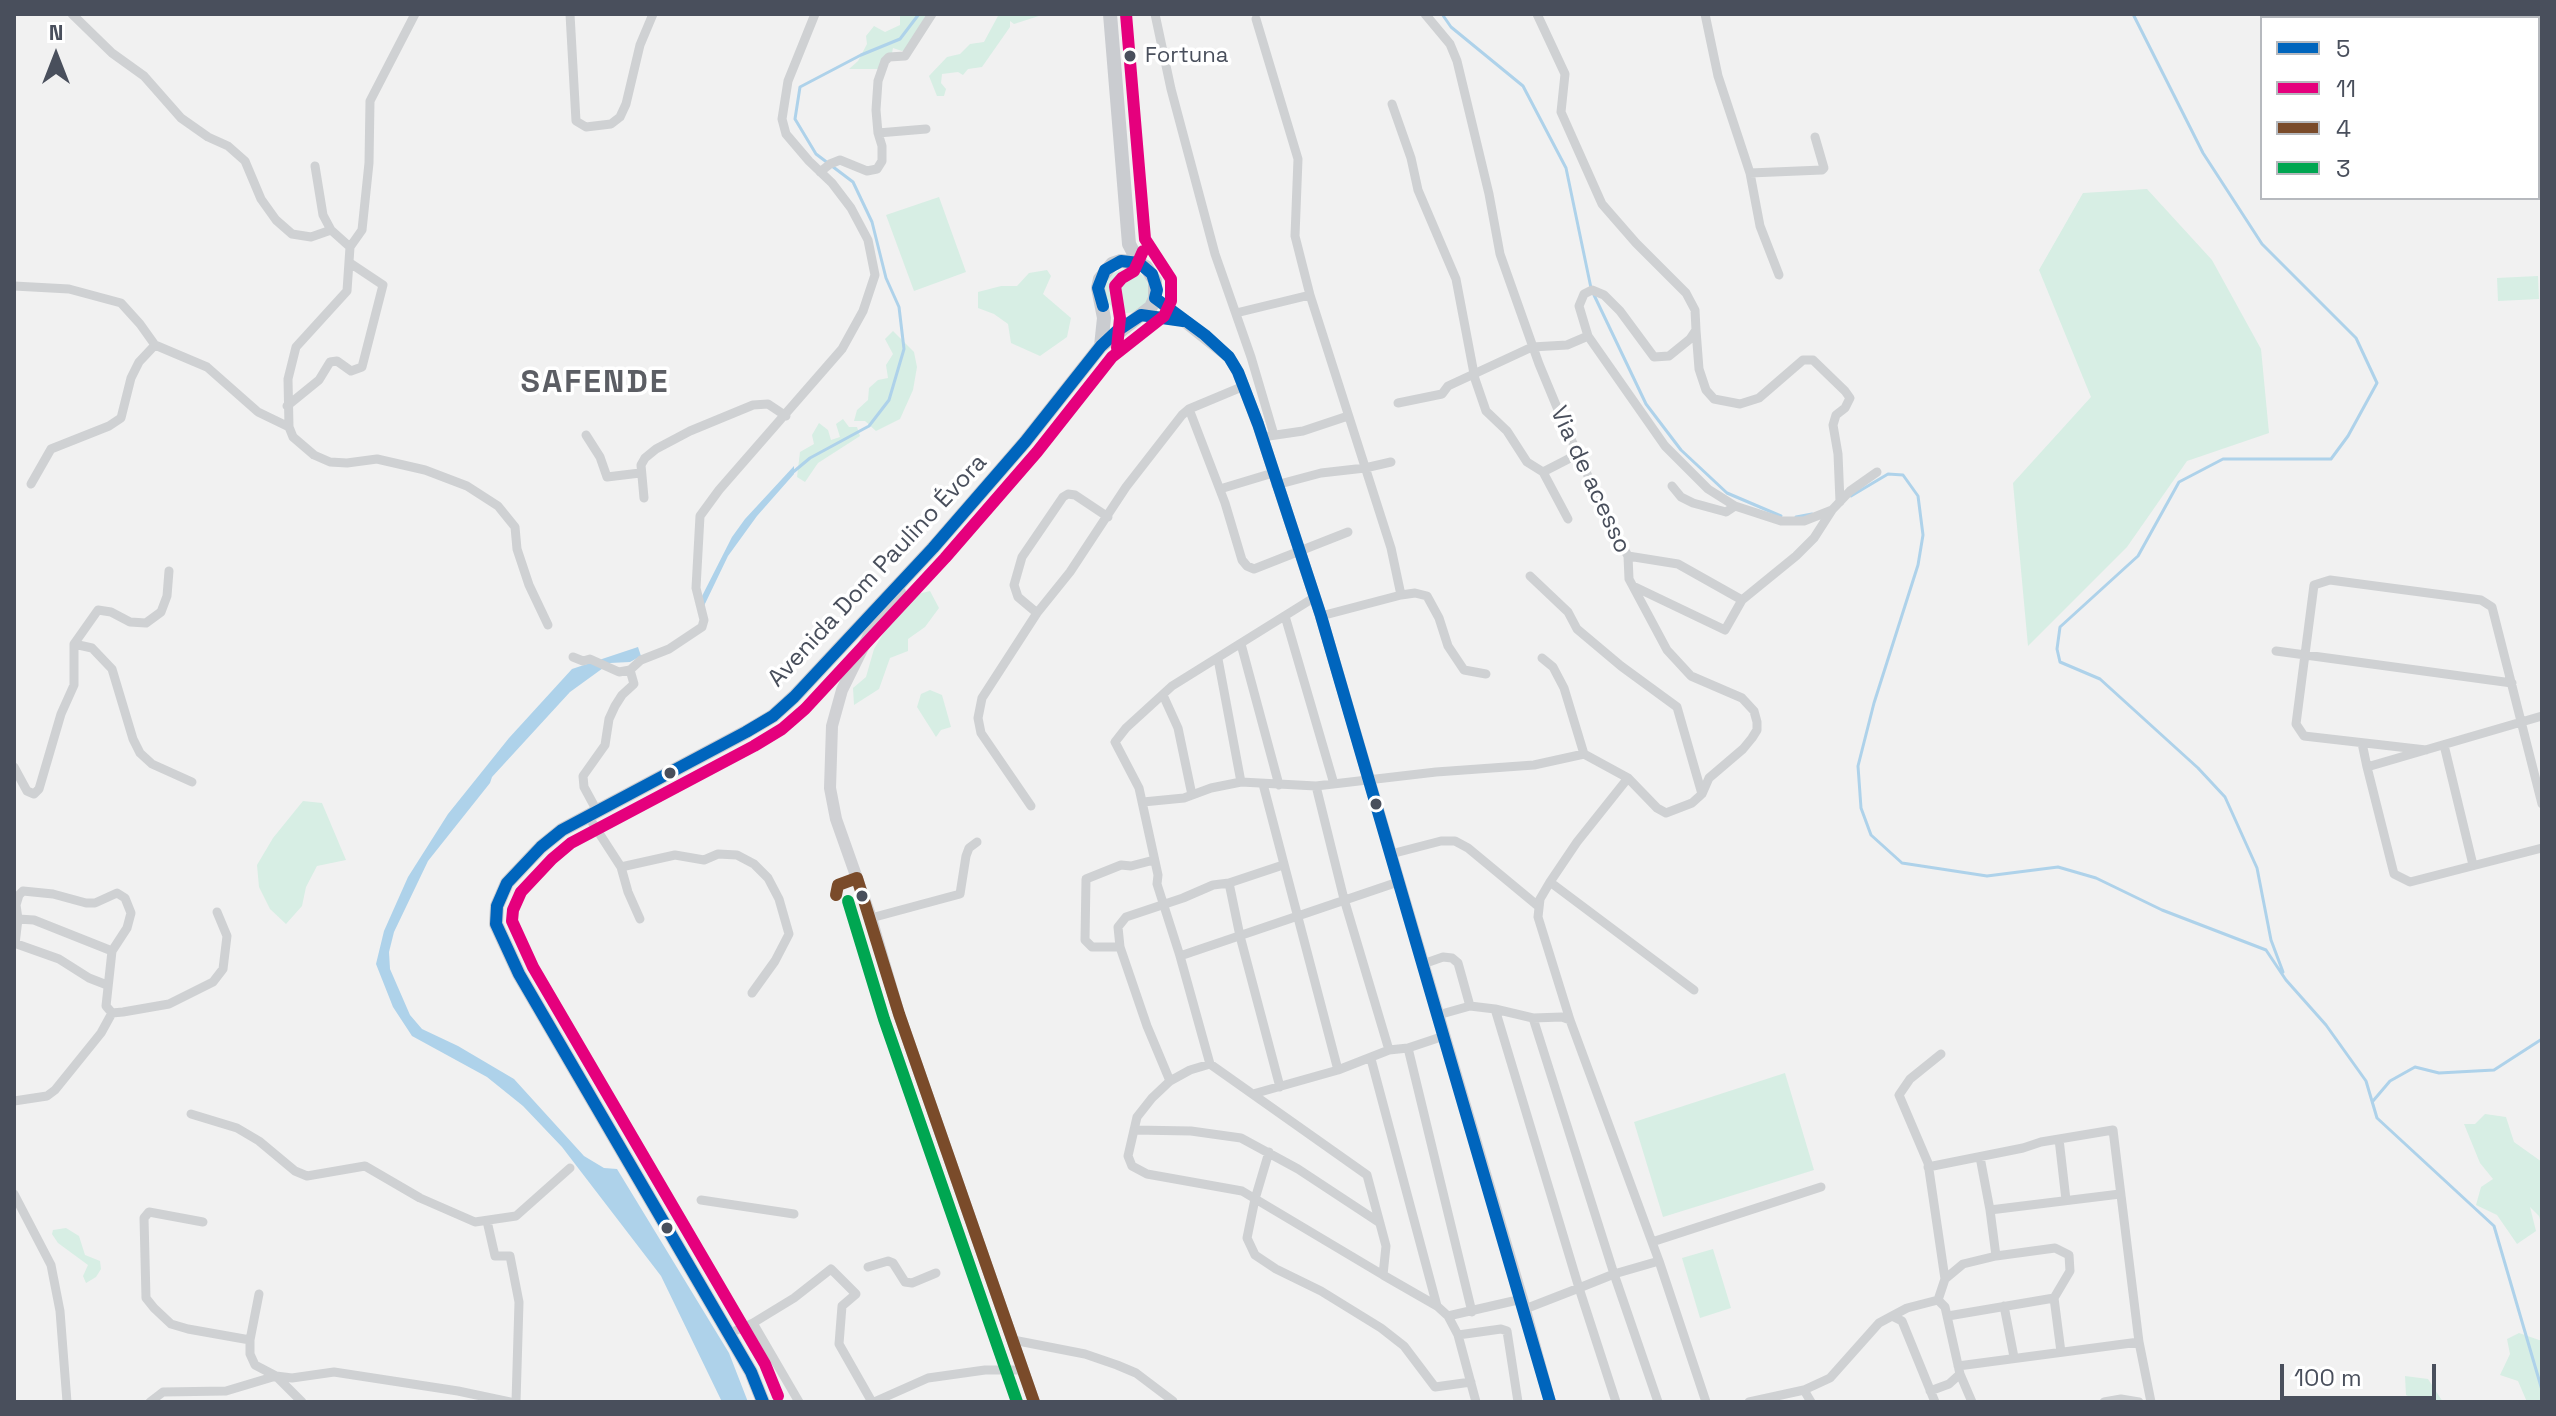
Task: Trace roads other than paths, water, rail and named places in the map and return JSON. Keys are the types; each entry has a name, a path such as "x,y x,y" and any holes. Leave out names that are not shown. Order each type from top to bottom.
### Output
{"main road":[{"path":"1103,306 1118,317 1137,316 1151,307 1155,298 1152,274 1139,263 1129,244 1110,14"},
{"path":"1121,261 1129,244"},
{"path":"1101,346 1104,318 1098,288 1100,279 1112,264 1121,261 1139,263"},
{"name":"Avenida Dom Paulino Évora","path":"763,1402 751,1372 519,974 496,924 497,906 507,883 562,830 700,758 773,716 794,697 933,548 1025,442 1101,346 1137,316"}],"street":[{"path":"72,14 112,53 144,76 181,118 208,137 228,146 245,161 261,199 276,220 292,234 311,237 331,230"},
{"path":"415,14 370,101 369,163 362,230 350,247 347,291 296,347 288,379 289,427 293,437 314,455 330,462 377,459 425,470 467,486 498,506 515,527 517,549 529,585 548,625"},
{"path":"570,14 576,121 586,127 611,124 620,117 640,45 653,14"},
{"path":"624,671 702,627 703,617 698,602 700,516 842,349 863,311 875,275 868,240 851,208 786,134 782,119 788,81 815,14"},
{"path":"820,172 840,160 867,171 877,169 882,161 876,110 878,81 885,61 889,57 905,56 932,14"},
{"path":"1155,14 1171,89 1215,254 1236,313 1268,436 1275,479 1321,616 1524,1304 1550,1402"},
{"name":"Via de acesso","path":"1425,14 1450,44 1457,61 1500,254 1532,347 1609,522 1628,556 1629,579 1645,613 1667,650 1691,676 1742,698 1754,711 1757,730 1743,749 1709,778 1702,794 1692,803 1666,813 1657,808 1628,778 1584,754"},
{"path":"1537,14 1565,74 1561,112 1602,204 1686,293 1695,310 1699,369 1706,390 1714,399 1740,404 1759,398 1803,360 1813,360 1850,398 1845,408 1836,415 1833,425 1840,502"},
{"path":"1705,14 1718,76 1750,173 1760,226 1779,275"},
{"path":"1256,19 1298,159 1295,236 1310,295 1391,548 1401,595"},
{"path":"1392,104 1411,158 1418,190 1456,279 1474,374 1486,411 1507,431 1527,462 1543,472 1568,519"},
{"path":"878,133 926,129"},
{"path":"1750,173 1822,170 1815,137"},
{"path":"315,166 323,215 331,230 350,247"},
{"path":"287,406 319,380 330,362 337,361 351,371 362,367 383,285 350,263"},
{"path":"14,286 69,289 121,303 155,345 207,367 258,412 289,427"},
{"path":"1696,330 1669,356 1654,357 1620,311 1604,295 1592,290 1584,294 1579,306 1588,336 1665,446 1708,489 1735,506 1781,521 1804,521 1832,510"},
{"path":"1236,313 1310,295"},
{"path":"1155,298 1229,357 1268,436"},
{"path":"1137,316 1183,321"},
{"path":"1398,403 1442,394 1448,386 1532,347 1567,345 1588,336"},
{"path":"31,484 51,449 109,426 121,418 131,378 139,362 155,345"},
{"path":"1031,806 981,733 978,718 982,698 1037,613 1070,572 1126,487 1189,409 1244,386"},
{"path":"644,498 640,473 645,458 656,449 753,405 768,404 786,416"},
{"path":"1189,409 1220,489 1242,560 1247,566 1254,569 1348,532"},
{"path":"1268,436 1303,431 1348,416"},
{"path":"586,435 600,457 607,477 640,473"},
{"path":"1543,472 1578,454"},
{"path":"1220,489 1391,462"},
{"path":"1635,587 1725,630 1742,600 1814,538 1832,510 1877,472"},
{"path":"1672,486 1681,497 1693,503 1726,512 1735,506"},
{"path":"1037,613 1018,597 1014,585 1022,557 1063,497 1075,495 1108,517"},
{"path":"933,548 873,627 842,690 832,726 830,788 836,819 871,918 899,1014 1034,1402"},
{"path":"1628,556 1678,564 1742,600"},
{"path":"14,767 27,791 34,794 39,789 61,714 74,685 74,644 98,610 111,612 130,622 146,623 161,612 167,596 169,571"},
{"path":"1530,576 1568,612 1577,629 1677,707 1702,794"},
{"path":"2426,750 2304,736 2296,724 2314,585 2330,580 2481,600 2492,607 2542,804"},
{"path":"1321,616 1401,595 1415,593 1427,596 1439,618 1448,646 1464,670 1486,674"},
{"path":"1315,597 1189,674 1126,728 1115,742 1130,766 1143,802 1157,884 1210,1064 1367,1175 1386,1246 1383,1275"},
{"path":"1285,616 1334,784"},
{"path":"74,644 92,648 112,669 140,753 152,764 192,782"},
{"path":"1241,644 1279,785"},
{"path":"2276,651 2512,683"},
{"path":"573,657 583,661 590,659 624,671 634,684 615,706 609,719 605,745 583,776 593,814 621,867 640,919"},
{"path":"1143,802 1192,795 1241,782 1316,786 1368,778 1534,765 1584,754 1564,688 1553,667 1542,658"},
{"path":"1218,659 1241,782"},
{"path":"1163,695 1178,728 1192,795"},
{"path":"2367,767 2542,716"},
{"path":"2362,743 2394,874 2410,882 2542,848"},
{"path":"2444,745 2473,865"},
{"path":"1628,778 1577,842 1538,906 1542,935 1570,1020 1659,1261 1706,1402"},
{"path":"1263,784 1338,1070"},
{"path":"1316,786 1344,899 1389,1050"},
{"path":"1391,854 1441,841 1455,841 1468,848 1538,906"},
{"path":"871,918 960,894 966,856 969,848 977,842"},
{"path":"621,867 675,855 704,860 718,854 737,855 754,864 768,878 779,899 789,934 775,961 752,993"},
{"path":"1120,947 1092,947 1085,940 1086,879 1121,865 1131,866 1154,860"},
{"path":"1170,1081 1120,947 1118,927 1126,917 1163,903 1283,865"},
{"path":"1180,956 1398,882"},
{"path":"1550,882 1694,990"},
{"path":"1229,883 1280,1087"},
{"path":"107,985 89,978 59,959 15,943 16,905 23,891 53,894 86,903 95,903 117,893 125,898 131,913 127,928 112,951 107,985 106,1006 112,1013"},
{"path":"112,1013 169,1004 213,982 223,969 227,945 227,936 217,912"},
{"path":"18,919 34,920 112,951"},
{"path":"1423,964 1443,957 1452,958 1458,963 1470,1006"},
{"path":"1438,1015 1470,1006 1533,1018 1562,1017 1570,1020"},
{"path":"1495,1009 1616,1402"},
{"path":"14,1101 47,1096 55,1090 101,1033 112,1013"},
{"path":"1533,1018 1658,1402"},
{"path":"1253,1094 1338,1070 1389,1050 1408,1048 1444,1036"},
{"path":"1408,1048 1472,1312"},
{"path":"1938,1300 1945,1279 1928,1167 1899,1095 1910,1079 1941,1054"},
{"path":"1371,1059 1437,1306"},
{"path":"1210,1064 1170,1081 1137,1117 1128,1156 1132,1166 1138,1171 1242,1191 1437,1306 1448,1316 1458,1335 1476,1402"},
{"path":"191,1114 237,1128 259,1141 295,1171 307,1176 365,1166 456,1216 475,1222 516,1216 570,1168"},
{"path":"1134,1130 1191,1131 1241,1138 1269,1152 1380,1223"},
{"path":"1928,1167 2113,1130 2139,1342 2151,1402"},
{"path":"2059,1139 2066,1200"},
{"path":"1269,1152 1247,1238 1255,1255 1381,1328 1404,1346 1435,1387 1471,1382"},
{"path":"1980,1157 1996,1256"},
{"path":"1652,1242 1821,1187"},
{"path":"14,1194 51,1265 60,1311 67,1402"},
{"path":"1990,1210 2120,1194"},
{"path":"701,1200 794,1214"},
{"path":"203,1222 149,1212 144,1218 146,1298 171,1324 250,1340"},
{"path":"487,1221 495,1256 510,1256 519,1302 516,1402"},
{"path":"1945,1279 1963,1264 1996,1256 2055,1248 2069,1255 2070,1271 2054,1298 2061,1352"},
{"path":"868,1267 888,1261 893,1263 905,1282 912,1283 936,1273"},
{"path":"1448,1316 1524,1304 1659,1261"},
{"path":"728,1334 794,1298 831,1269 856,1294 842,1306 839,1344 873,1402 928,1378 985,1370 1023,1370"},
{"path":"259,1294 250,1354 255,1365 276,1376 302,1402"},
{"path":"1948,1316 2054,1298"},
{"path":"1938,1300 1945,1307 1959,1370 1972,1402"},
{"path":"1749,1402 1804,1390 1830,1378 1879,1323 1907,1308 1938,1300"},
{"path":"2004,1306 2014,1357"},
{"path":"1892,1316 1902,1321 1935,1402"},
{"path":"753,1323 799,1402"},
{"path":"1458,1335 1501,1329 1507,1331 1518,1402"},
{"path":"1013,1340 1085,1354 1117,1365 1143,1377 1173,1401"},
{"path":"1930,1391 1949,1384 1959,1370 2014,1357 2139,1342"},
{"path":"150,1402 163,1392 226,1391 276,1376 292,1378 334,1372 510,1402"},
{"path":"1804,1390 1811,1402"},
{"path":"163,1392 177,1402"},
{"path":"2104,1402 2121,1399 2139,1402"}],"water":[{"path":"794,466 794,474 757,516 728,556 703,608 699,602 732,537"},
{"path":"638,647 641,656 630,662 610,663 570,692 492,777 428,861 394,932 389,952 390,969 410,1015 422,1029 514,1079 584,1156 604,1168 617,1169 729,1353 748,1402 722,1402 661,1276 562,1147 523,1106 487,1077 412,1036 393,1007 376,964 384,931 408,877 448,814 509,738 572,669"}],"waterway":[{"path":"792,473 810,458 869,426 889,400 904,349 899,307 886,278 872,222 853,182 816,154 795,119 800,87 861,55 900,39 919,14"},
{"path":"1442,14 1451,27 1523,86 1566,168 1591,288"},
{"path":"2133,14 2203,153 2262,244 2356,338 2377,383 2348,436 2331,459 2223,459 2179,482 2138,556 2060,627 2057,649 2060,662 2100,679 2198,768 2225,797 2257,868 2271,940 2283,972"},
{"path":"1594,295 1646,404 1681,450 1727,493 1781,516"},
{"path":"1851,496 1888,474 1903,475 1918,496 1923,535 1918,565 1874,703 1858,766 1861,808 1871,835 1902,863 1987,876 2058,867 2096,878 2162,910 2266,950 2366,1081 2377,1118 2494,1226 2542,1390"},
{"path":"1796,517 1812,514"},
{"path":"2373,1101 2390,1081 2415,1067 2439,1073 2494,1070 2542,1039"}],"place":[{"name":"Fortuna","path":"1130,56"}],"district":[{"name":"SAFENDE","path":"595,383"}]}
